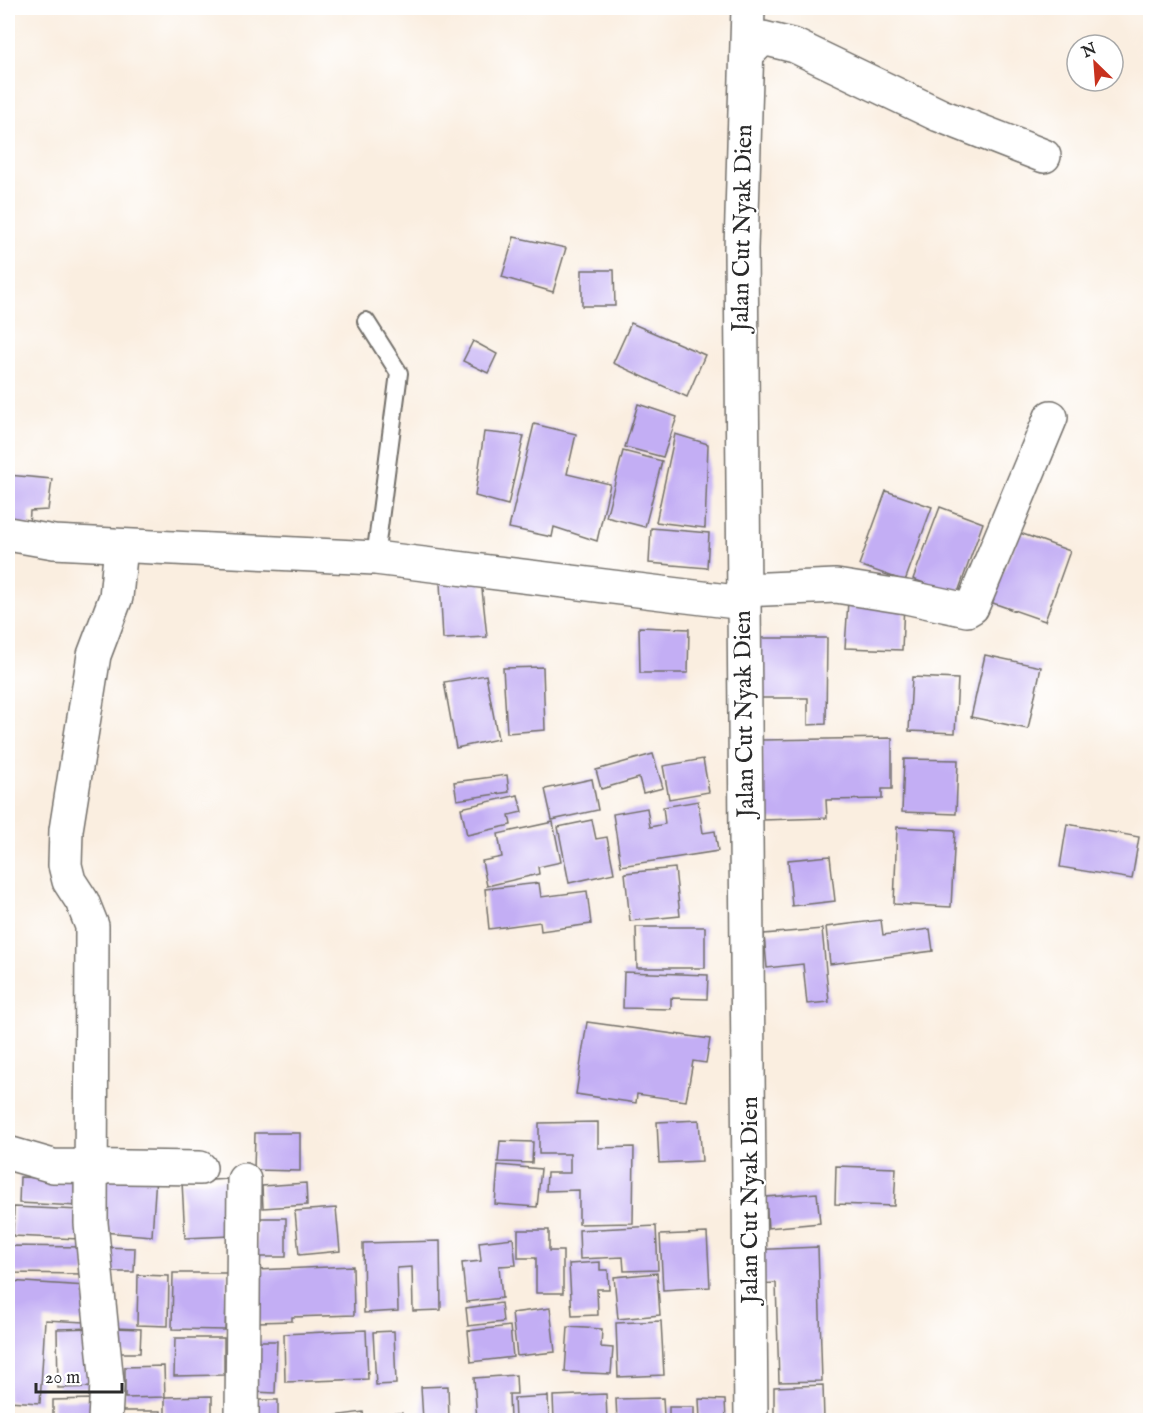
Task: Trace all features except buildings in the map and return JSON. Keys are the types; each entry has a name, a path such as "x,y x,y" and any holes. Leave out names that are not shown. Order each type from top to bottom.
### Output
{"street":[{"name":"Jalan Cut Nyak Dien","path":"748,8 741,249 752,1420"},
{"path":"747,54 763,38 795,46 939,115 1044,156"},
{"path":"8,534 54,542 375,558 743,597 836,586 967,610 972,607 1051,417"},
{"path":"105,1420 107,1383 91,1223 92,926 82,901 69,881 65,865 66,830 94,655 116,597 121,546"},
{"path":"8,1153 53,1166 200,1168"},
{"path":"242,1420 244,1180"}],"lane":[{"path":"366,321 399,373 375,558"}]}
